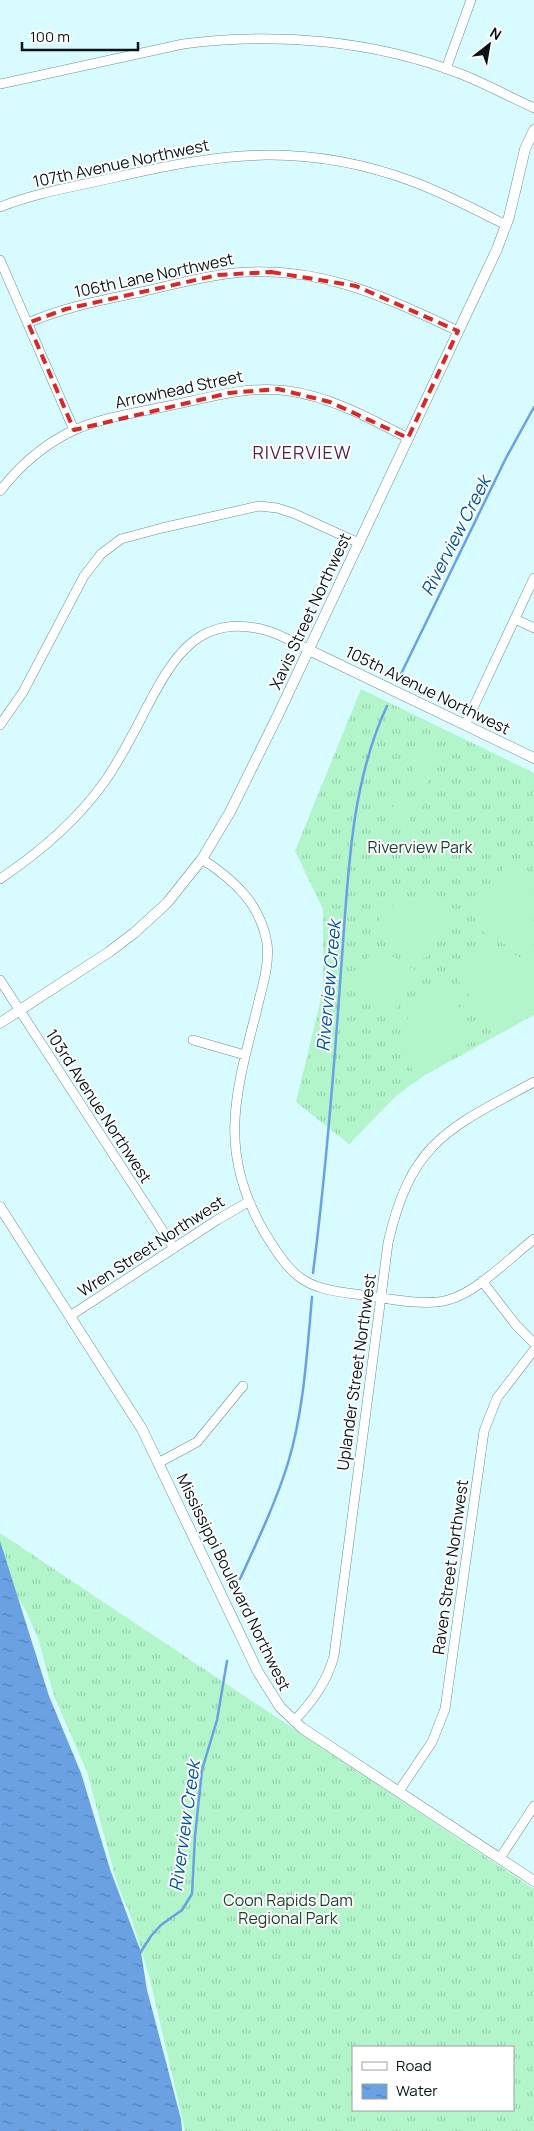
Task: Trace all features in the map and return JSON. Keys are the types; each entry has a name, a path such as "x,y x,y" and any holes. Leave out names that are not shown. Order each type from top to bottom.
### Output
{"street":[{"path":"446,69 471,0"},
{"path":"0,84 183,44 251,38 281,38 352,45 398,55 446,69 477,81 534,108"},
{"name":"Xavis Street Northwest","path":"0,1023 109,952 146,923 182,886 202,858 230,812 309,650 506,225 525,149 534,130"},
{"name":"107th Avenue Northwest","path":"0,207 47,192 178,163 266,154 323,158 361,165 427,187 506,225"},
{"path":"0,260 74,430"},
{"name":"106th Lane Northwest","path":"28,324 66,309 218,275 271,272 309,276 356,286 400,304 458,332"},
{"name":"Arrowhead Street","path":"0,492 11,478 33,458 61,437 74,430 114,418 250,390 278,389 304,394 330,402 408,438"},
{"path":"0,725 23,692 84,576 100,554 121,539 259,506 277,508 293,513 359,543"},
{"path":"465,725 534,578"},
{"path":"514,619 534,628"},
{"path":"0,879 33,856 53,839 93,796 122,753 166,672 178,655 190,644 221,629 245,627 271,632 309,650"},
{"name":"105th Avenue Northwest","path":"309,650 534,758"},
{"path":"202,858 220,870 244,892 259,916 267,943 266,972 239,1077 234,1124 238,1168 248,1202 282,1260 298,1278 321,1288 381,1297 442,1301 464,1293 482,1281 534,1239"},
{"name":"103rd Avenue Northwest","path":"0,980 174,1248"},
{"path":"192,1040 245,1055"},
{"name":"Uplander Street Northwest","path":"294,1721 321,1688 330,1671 334,1656 388,1242 396,1212 408,1182 420,1160 451,1129 534,1082"},
{"name":"Wren Street Northwest","path":"70,1316 248,1202"},
{"name":"Mississippi Boulevard Northwest","path":"0,1207 134,1414 264,1683 280,1707 294,1721 534,1880"},
{"path":"482,1281 516,1325 534,1343"},
{"name":"Raven Street Northwest","path":"399,1791 432,1742 445,1708 484,1431 497,1398 534,1350"},
{"path":"158,1463 197,1442 243,1386"},
{"path":"500,1858 534,1806"}],"highlighted area":[{"path":"271,272 356,286 458,331 408,438 330,402 278,389 229,393 74,430 28,323 66,309 218,275"}],"green space":[{"name":"Riverview Park","path":"361,689 534,773 534,1015 425,1075 397,1095 349,1144 296,1102 323,990 323,909 295,851"},
{"path":"419,748 436,753 426,787 409,782"},
{"path":"399,798 416,808 407,824 389,813"},
{"path":"509,860 521,867 534,882 533,961 482,931 474,917"},
{"path":"411,898 427,900 453,916 426,957 421,959 373,930 388,909"},
{"path":"502,947 534,966 534,1010 501,1027 491,1025 454,975 456,971 484,950"},
{"path":"378,948 414,969 416,975 392,1015 372,1001 362,985 363,967 368,958"},
{"path":"439,977 477,1034 475,1040 415,1074 404,1053 404,1031 407,1021 418,1001"},
{"name":"Coon Rapids Dam Regional Park","path":"0,1533 534,1889 534,2131 185,2131 150,1979 132,1920 117,1883 87,1772 54,1696 38,1638 25,1609 0,1572"}],"water":[{"path":"0,1541 49,1696 81,1773 110,1869 141,1952 147,1990 181,2119 182,2131 0,2131"}],"waterway":[{"name":"Riverview Creek","path":"400,676 506,458 534,407"},
{"name":"Riverview Creek","path":"313,1273 336,1046 352,836 365,769 374,737 387,706"},
{"name":"Riverview Creek","path":"240,1579 266,1522 288,1463 298,1422 304,1381 312,1297"},
{"name":"Riverview Creek","path":"140,1953 161,1925 182,1910 192,1894 195,1836 202,1770 217,1720 227,1661"}],"district":[{"name":"RIVERVIEW","path":"302,453"}]}
